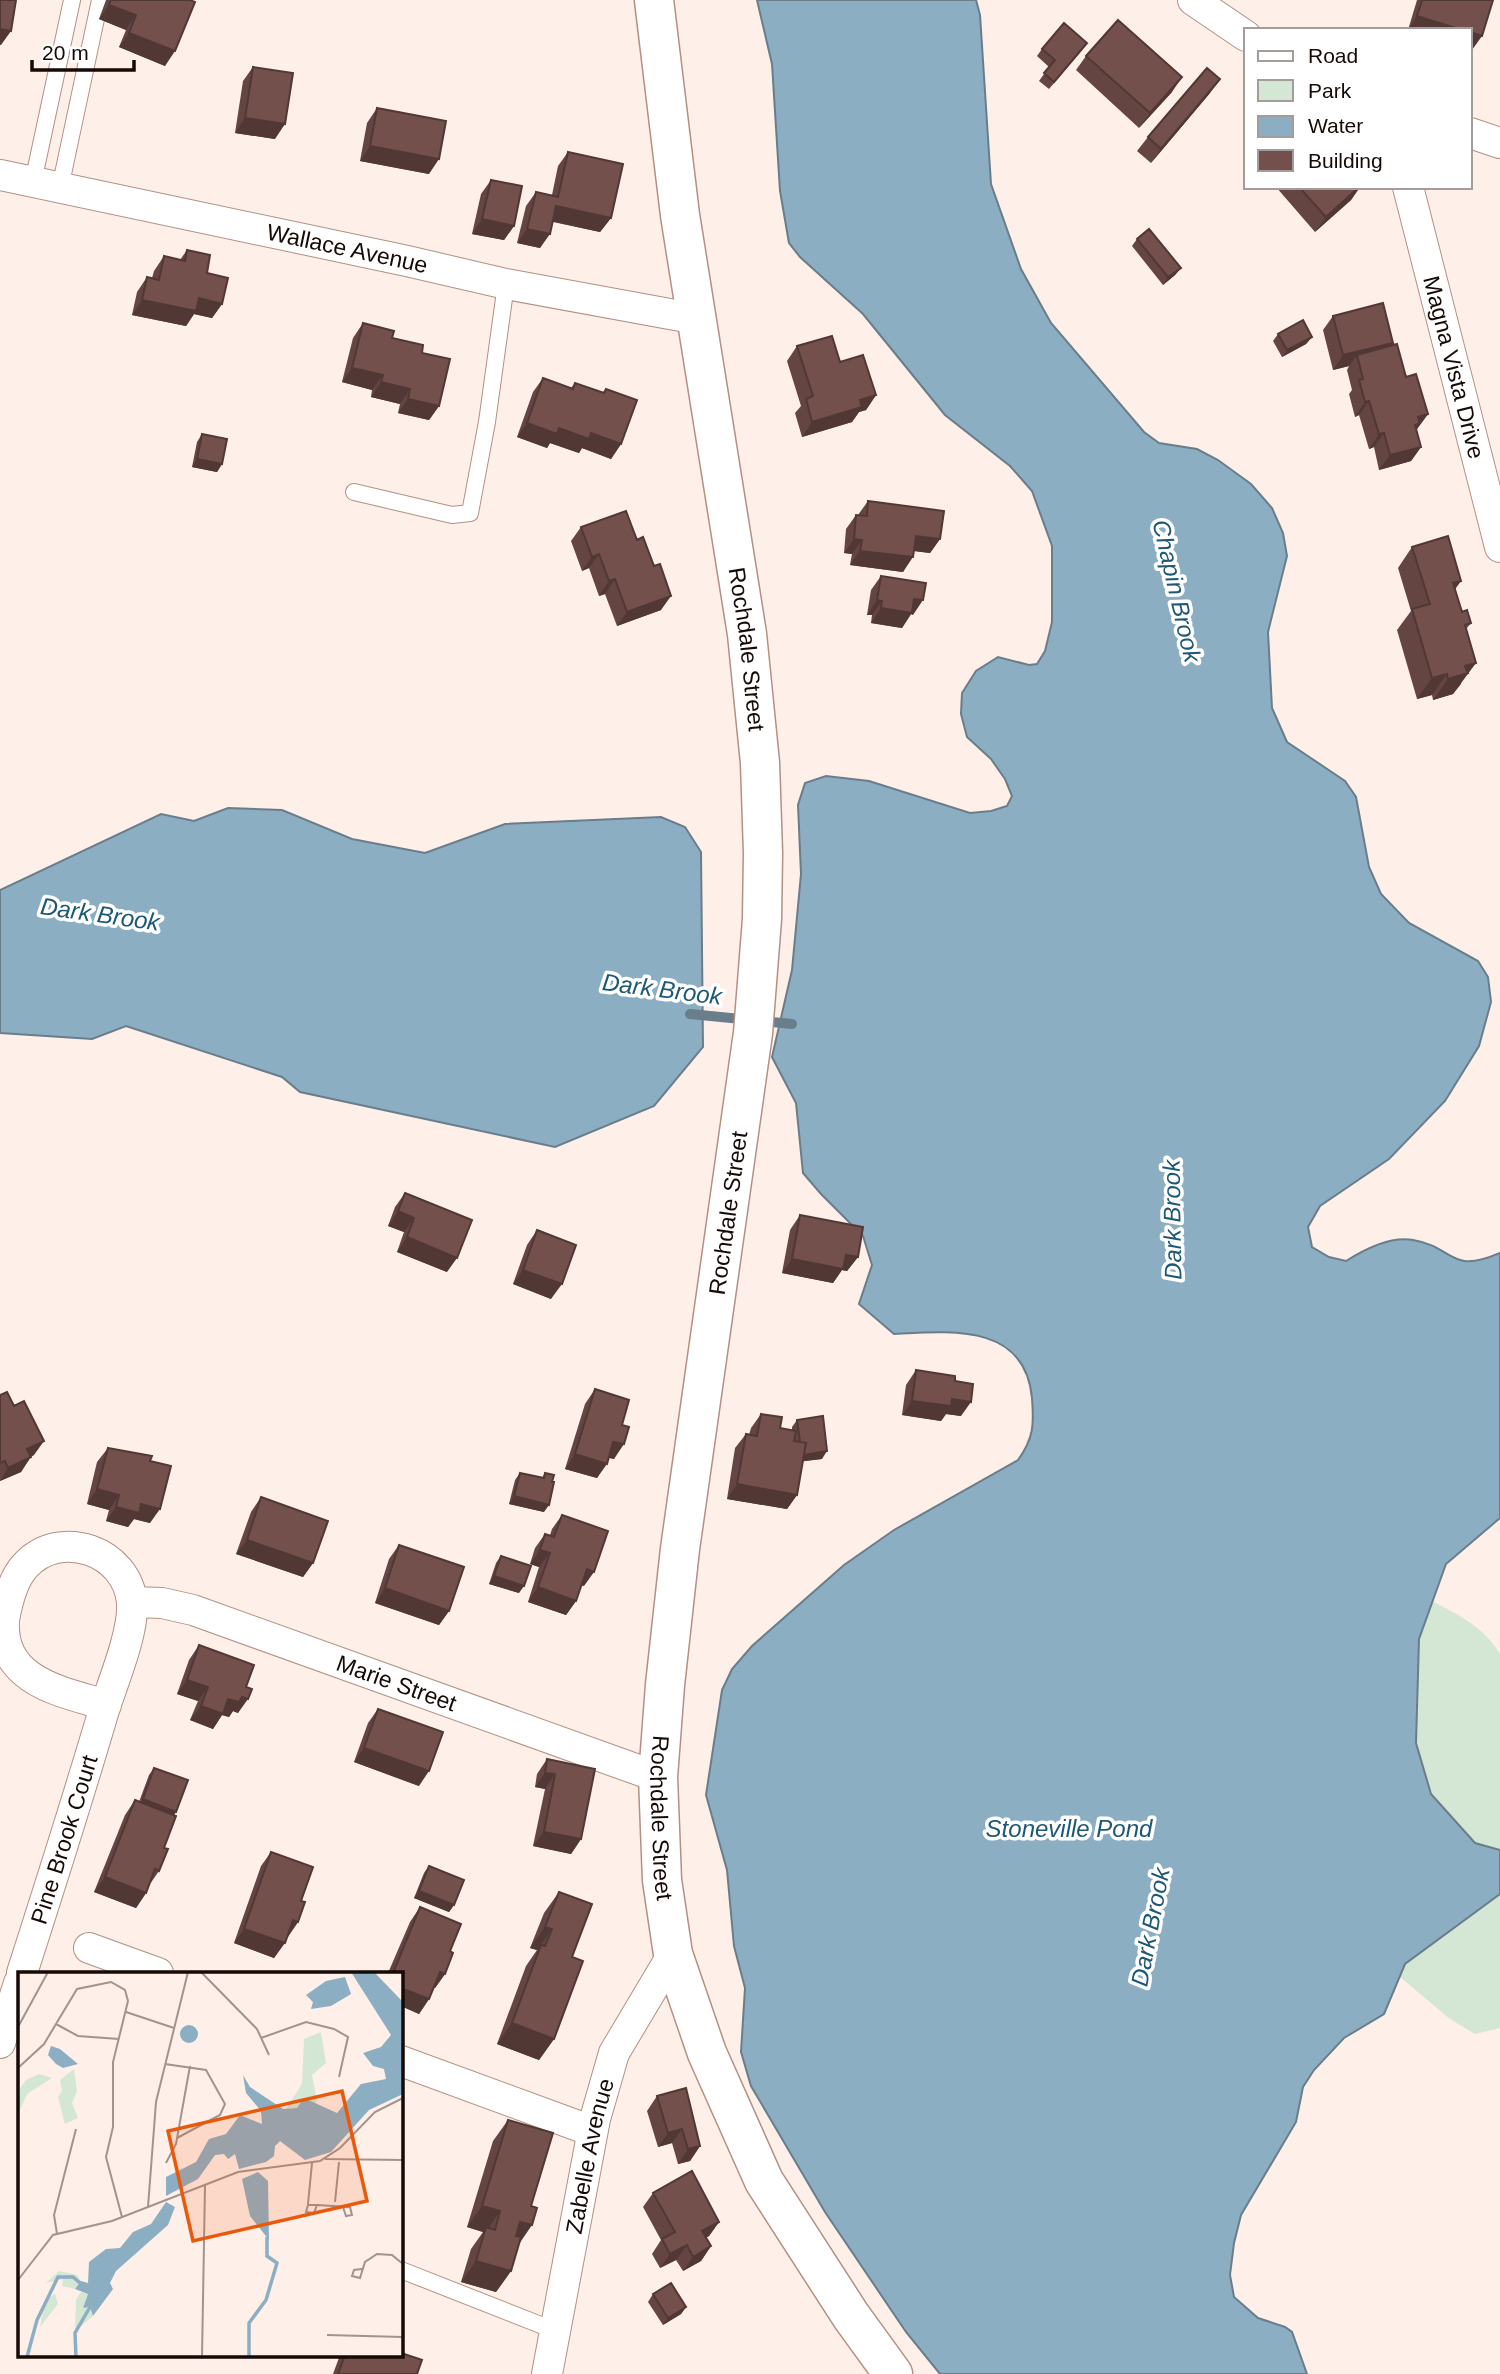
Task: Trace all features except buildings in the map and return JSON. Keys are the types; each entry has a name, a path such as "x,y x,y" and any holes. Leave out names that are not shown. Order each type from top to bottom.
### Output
{"street":[{"name":"Rochdale Street","path":"654,0 680,215 747,634 759,753 763,874 755,1017 680,1549 665,1685 658,1777 662,1881 673,1954 707,2053 764,2181 851,2316 893,2374"},
{"path":"1193,0 1244,35"},
{"path":"1472,134 1500,143"},
{"name":"Wallace Avenue","path":"0,175 506,284 696,319"},
{"name":"Magna Vista Drive","path":"1409,189 1500,547"},
{"path":"106,1705 40,1685 19,1669 6,1647 4,1622 7,1609 17,1577 25,1566 46,1551 71,1546 96,1552 116,1567 129,1589 132,1602"},
{"name":"Marie Street","path":"132,1602 162,1603 193,1610 658,1777"},
{"name":"Pine Brook Court","path":"22,1972 106,1705 129,1627 132,1602"},
{"path":"89,1948 156,1972"},
{"name":"Zabelle Avenue","path":"547,2374 592,2131 614,2053 673,1954"},
{"path":"0,2043 18,1986"},
{"path":"402,2061 592,2131"}],"lane":[{"path":"47,185 72,0"},
{"path":"47,185 100,0"},
{"path":"354,492 452,515 470,513 487,422 506,284"},
{"path":"402,2270 556,2331"}],"green space":[{"path":"1432,1601 1478,1629 1500,1654 1500,1850 1475,1843 1431,1794 1416,1743 1419,1639"},
{"path":"1500,1894 1500,2028 1475,2034 1450,2019 1400,1977 1405,1964"}],"water":[{"name":"Stoneville Pond","path":"757,0 976,0 980,15 991,184 1021,269 1051,323 1144,432 1159,443 1197,449 1218,460 1251,484 1272,508 1283,533 1287,556 1268,632 1272,708 1287,742 1345,781 1356,797 1369,867 1381,894 1409,923 1478,961 1488,977 1491,1002 1479,1046 1445,1101 1389,1159 1320,1206 1308,1227 1312,1247 1329,1257 1346,1261 1378,1244 1405,1239 1427,1243 1461,1260 1483,1259 1500,1253 1500,1518 1446,1564 1419,1639 1416,1743 1431,1794 1475,1843 1500,1850 1500,1894 1405,1964 1384,2014 1344,2038 1314,2070 1303,2087 1296,2122 1241,2215 1230,2275 1234,2297 1258,2318 1292,2332 1307,2374 940,2374 906,2332 825,2212 751,2086 741,2052 745,1988 734,1946 727,1870 706,1795 722,1690 732,1669 752,1646 844,1565 894,1530 1018,1460 1030,1438 1033,1423 1032,1398 1026,1374 1016,1356 1000,1344 961,1333 894,1334 859,1304 872,1265 863,1236 803,1173 796,1103 772,1057 792,970 801,874 798,805 805,783 826,776 869,781 970,813 1007,806 1012,796 1005,779 991,759 967,737 961,714 962,693 976,671 998,657 1029,665 1037,664 1045,651 1052,622 1052,546 1032,491 1010,466 945,415 863,314 800,257 789,243 780,191 772,64"},
{"path":"228,808 282,810 352,839 425,853 505,824 661,817 685,827 701,852 703,1047 654,1106 555,1147 300,1092 282,1077 126,1026 92,1039 0,1033 0,890 161,814 194,821"}],"waterway":[{"name":"Dark Brook","path":"690,1014 792,1024"}],"water label":[{"name":"Chapin Brook","path":"1177,591"}]}
